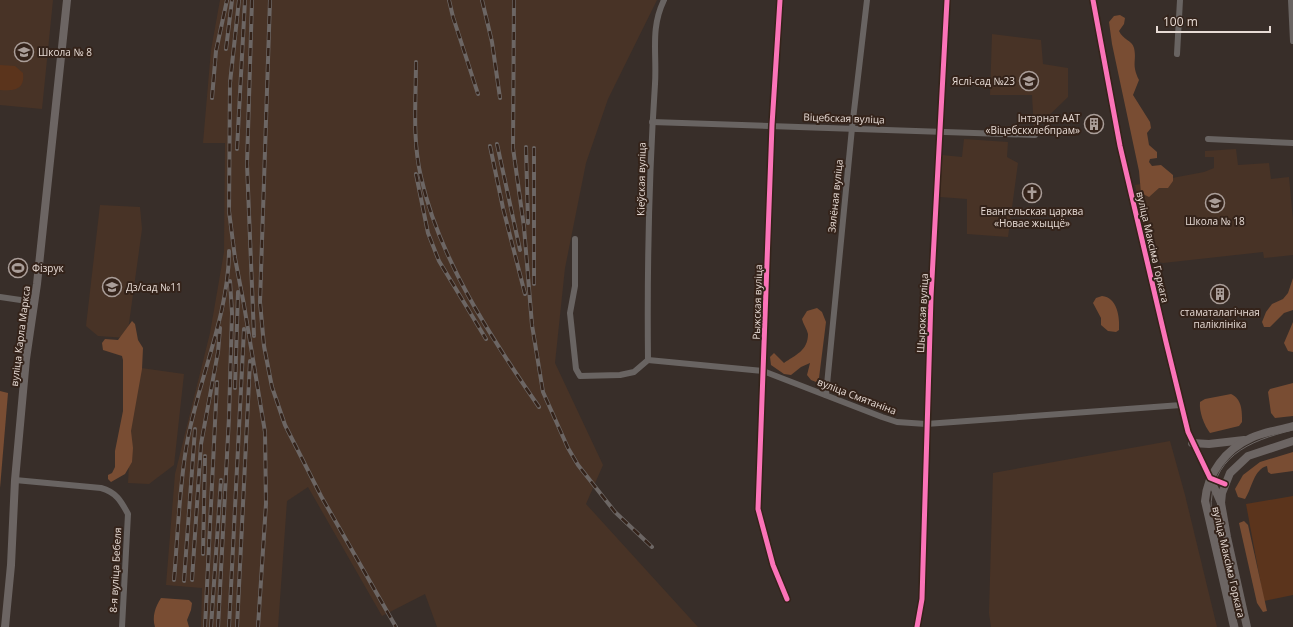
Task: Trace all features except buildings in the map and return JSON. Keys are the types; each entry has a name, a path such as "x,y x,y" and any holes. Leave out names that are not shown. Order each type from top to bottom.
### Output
{"main road":[{"name":"вуліца Карла Маркса","path":"5,627 11,565 15,480 26,358 34,302 67,0"},
{"path":"1192,443 1216,443 1249,439 1293,426"},
{"path":"1210,478 1225,458 1249,439"},
{"path":"1225,484 1230,473 1248,456 1293,441"},
{"name":"вуліца Максіма Горкага","path":"1210,478 1221,503 1247,627"},
{"name":"вуліца Максіма Горкага","path":"1210,478 1206,489 1205,501 1234,627"},
{"name":"вуліца Максіма Горкага","path":"1221,503 1225,484"}],"street":[{"name":"Кіеўская вуліца","path":"648,360 652,122 656,82 655,29 657,14 664,0"},
{"name":"Рыжская вуліца","path":"780,0 772,126 758,509 773,565 788,599"},
{"name":"Зялёная вуліца","path":"826,395 852,128 867,0"},
{"name":"Шырокая вуліца","path":"917,627 922,600 926,424 947,0"},
{"name":"вуліца Максіма Горкага","path":"1093,0 1128,179 1181,405 1192,443 1210,478"},
{"path":"1177,54 1180,0"},
{"path":"1291,0 1293,41"},
{"name":"Віцебская вуліца","path":"652,122 1035,135"},
{"path":"1208,139 1293,143"},
{"path":"576,239 575,286 570,314 576,369 580,376 620,375 634,372 648,360"},
{"path":"0,297 34,302"},
{"name":"вуліца Смятаніна","path":"648,360 764,371 897,422 926,424 1181,405"},
{"path":"1210,478 1225,484"},
{"name":"8-я вуліца Бебеля","path":"15,480 101,488 110,490 119,498 128,514 122,627"}],"shaded area":[{"name":"Школа № 8","path":"0,0 53,0 42,109 0,105"},
{"path":"220,0 657,0 608,99 586,163 565,268 555,363 603,465 586,504 698,627 437,627 425,594 382,616 308,487 287,501 278,627 201,627 202,588 166,585 175,474 210,333 224,252 225,143 203,143 211,50"},
{"path":"1120,15 1125,18 1124,24 1119,31 1133,45 1135,52 1135,70 1139,80 1133,95 1150,122 1151,128 1147,133 1149,145 1157,152 1157,158 1150,159 1149,162 1152,166 1161,165 1173,175 1173,181 1168,188 1159,188 1149,197 1141,193 1139,171 1112,44 1109,22 1114,16"},
{"name":"Яслі-сад №23","path":"992,34 1041,40 1043,64 1068,68 1068,97 1034,130 1032,95 990,95"},
{"path":"0,65 15,66 23,73 22,83 18,88 14,90 0,90"},
{"path":"964,139 1008,142 1007,157 1018,163 1008,237 967,234 967,199 940,197 942,155 962,157"},
{"name":"Школа № 18","path":"1236,149 1238,165 1269,163 1271,179 1289,177 1293,220 1293,255 1264,258 1263,252 1163,263 1154,261 1150,256 1135,185 1204,172 1214,168 1214,157 1205,157 1205,151"},
{"name":"Дз/сад №11","path":"100,205 140,207 142,229 127,338 98,336 86,326"},
{"path":"1293,278 1293,310 1284,313 1270,327 1264,327 1262,322 1266,312 1272,304 1283,299 1288,293"},
{"path":"1102,296 1111,300 1116,308 1119,330 1116,332 1108,331 1101,325 1101,318 1093,303 1096,298"},
{"path":"817,308 822,312 826,322 819,378 816,382 811,380 807,375 810,363 801,367 791,375 784,374 771,365 770,357 774,353 784,363 803,349 806,345 808,334 802,319 807,311"},
{"path":"132,321 135,324 138,340 143,348 142,369 131,431 133,448 132,462 125,474 111,482 108,479 108,475 112,473 115,467 115,451 123,411 123,360 122,356 103,350 102,343 105,339 118,340"},
{"path":"1293,322 1293,352 1288,351 1284,343"},
{"path":"134,367 184,374 174,465 149,484 128,483"},
{"path":"1293,383 1293,416 1275,418 1271,413 1268,392 1270,389"},
{"path":"0,391 8,393 0,488"},
{"path":"1231,394 1235,396 1239,402 1242,422 1239,426 1210,433 1202,418 1200,402 1205,399"},
{"path":"1170,441 1185,495 1217,627 991,627 989,613 993,473"},
{"path":"1293,452 1293,471 1271,474 1268,472 1267,466 1256,475 1245,499 1238,497 1235,489 1243,475 1260,462"},
{"path":"1293,496 1293,595 1264,601 1246,504"},
{"path":"1244,521 1248,525 1267,611 1263,612 1257,603 1239,523"},
{"path":"161,598 189,600 192,603 187,620 189,627 155,627 155,612"}],"tram line":[{"path":"1238,627 1211,511 1212,492 1217,477 1235,454 1247,446 1261,440 1293,430"}],"railway":[{"path":"212,98 216,51 227,0"},
{"path":"226,49 232,0"},
{"path":"239,0 230,83 229,211 235,258 265,432 266,504 258,627"},
{"path":"237,149 245,0"},
{"path":"252,0 247,164 254,336"},
{"path":"270,0 260,302 264,346 272,387 285,425 321,496 396,627"},
{"path":"449,0 478,94"},
{"path":"482,0 492,42 500,98"},
{"path":"514,0 513,148 524,227 532,325 543,392 568,448 578,465 615,512 652,547"},
{"path":"416,62 416,148 421,177 429,208 440,238 469,297 503,354 539,407"},
{"path":"497,144 520,250"},
{"path":"490,146 503,208 525,294"},
{"path":"526,147 528,223"},
{"path":"534,148 534,284"},
{"path":"416,174 428,233 439,261 486,339"},
{"path":"174,580 184,460 198,396 219,323 228,275 229,251"},
{"path":"218,627 229,417 232,313 230,281"},
{"path":"235,388 238,292"},
{"path":"192,580 201,444 218,352 220,328"},
{"path":"229,627 244,329"},
{"path":"237,627 250,361"},
{"path":"205,627 217,382"},
{"path":"184,581 195,429"},
{"path":"203,554 205,456"},
{"path":"211,627 221,480"}],"cycle path":[{"path":"780,0 772,125 758,509 773,565 787,599"},
{"path":"917,627 922,599 931,297 947,0"},
{"path":"1093,0 1120,146 1188,432 1210,478 1225,484"}],"place":[{"name":"Школа № 8","path":"24,52"},
{"name":"Яслі-сад №23","path":"1029,81"},
{"name":"Інтэрнат ААТ «Віцебскхлебпрам»","path":"1094,124"},
{"name":"Евангельская царква «Новае жыццё»","path":"1032,193"},
{"name":"Школа № 18","path":"1215,203"},
{"name":"Фізрук","path":"18,268"},
{"name":"Дз/сад №11","path":"112,287"},
{"name":"стаматалагічная паліклініка","path":"1220,294"}]}
